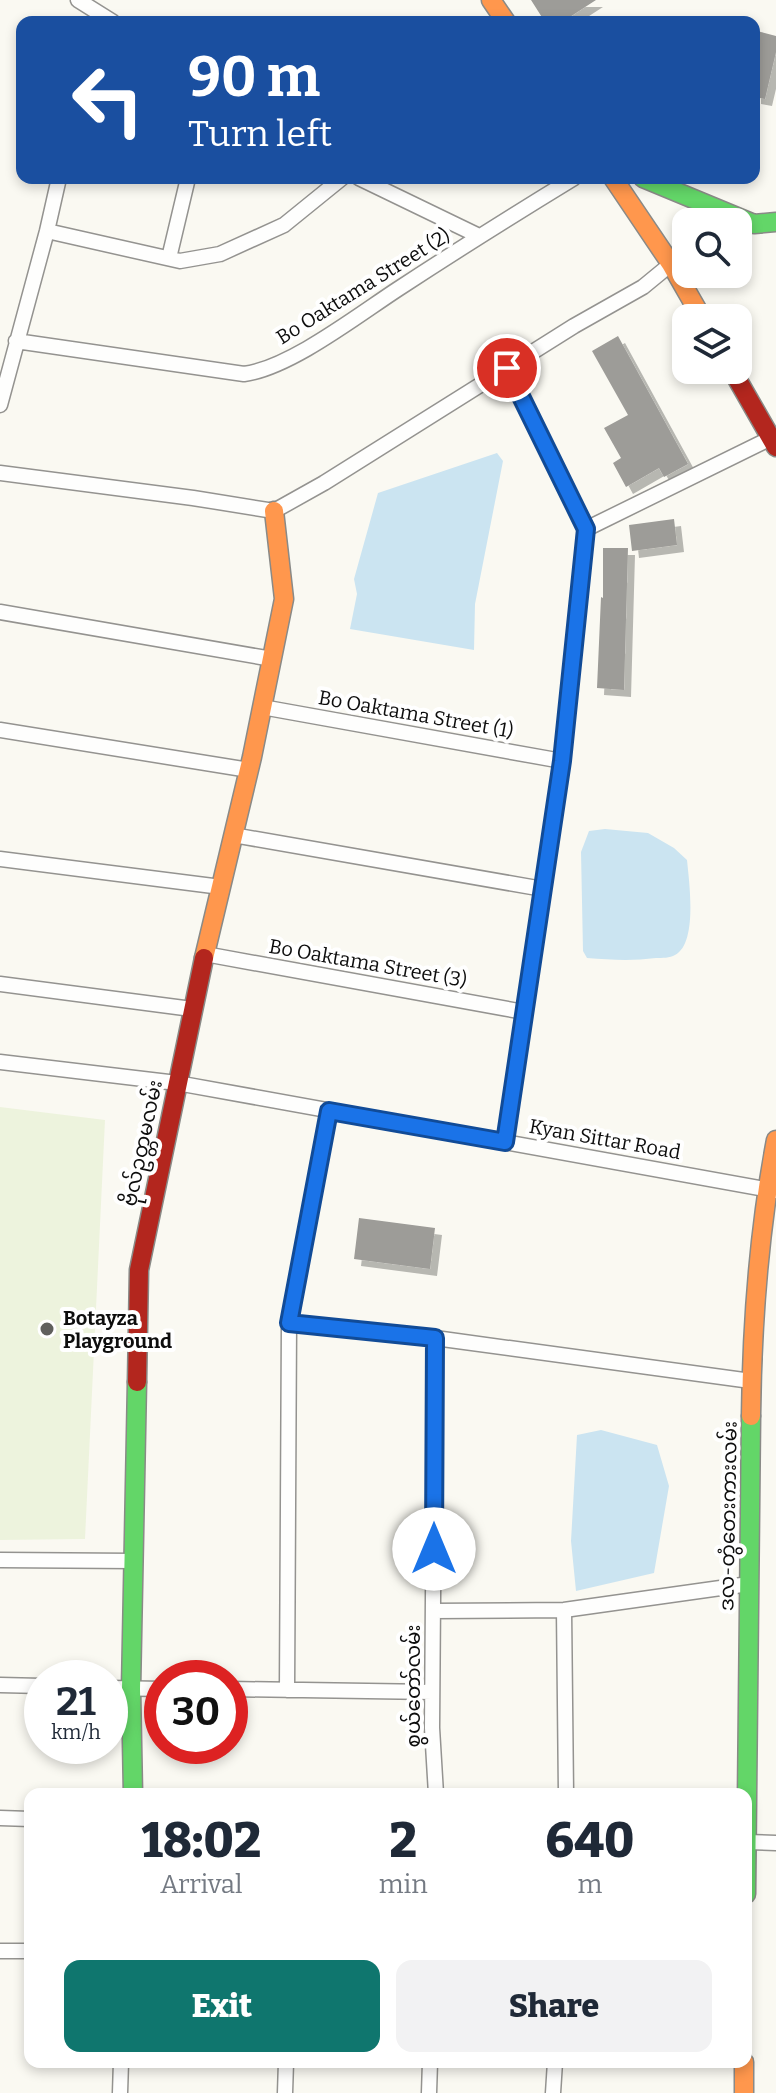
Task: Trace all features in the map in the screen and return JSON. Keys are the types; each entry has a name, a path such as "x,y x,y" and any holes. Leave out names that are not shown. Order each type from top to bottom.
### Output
{"street":[{"path":"78,0 94,16"},
{"path":"0,405 58,184"},
{"path":"169,258 187,184"},
{"path":"47,231 180,261 220,254 284,225 335,184"},
{"path":"371,184 479,236"},
{"name":"Bo Oaktama Street (2)","path":"16,341 244,374 260,372 303,351 564,184"},
{"path":"617,184 694,304"},
{"path":"657,184 754,224 776,222"},
{"path":"0,473 274,511 324,483 574,326 643,287 671,264"},
{"path":"505,1142 562,761 586,529 507,368"},
{"path":"586,529 773,442 740,384"},
{"name":"ဗိုလ်ဥတ္တမလမ်း","path":"133,1788 131,1689 139,1270 192,1009 249,770 284,599 274,511"},
{"path":"0,612 272,659"},
{"name":"Bo Oaktama Street (1)","path":"262,707 562,761"},
{"path":"0,730 249,770"},
{"path":"233,835 543,889"},
{"path":"0,859 221,887"},
{"name":"Bo Oaktama Street (3)","path":"205,954 524,1012"},
{"path":"0,984 192,1009"},
{"name":"Kyan Sittar Road","path":"0,1062 177,1083 771,1190"},
{"path":"287,1690 289,1323 329,1111"},
{"name":"ဒလ-တွံတေးကားလမ်း","path":"747,1788 751,1381 776,1140"},
{"path":"289,1323 435,1338 751,1381"},
{"name":"စွယ်တော်လမ်း","path":"435,1338 432,1728 436,1788"},
{"path":"0,1560 135,1561"},
{"path":"433,1611 564,1610 749,1584"},
{"path":"564,1610 566,1788"},
{"path":"0,1685 24,1686"},
{"path":"128,1689 144,1689"},
{"path":"248,1689 432,1692"},
{"path":"0,1818 24,1819"},
{"path":"752,1842 776,1843"},
{"path":"0,1951 24,1951"},
{"path":"120,2093 121,2068"},
{"path":"285,2093 286,2068"},
{"path":"429,2093 430,2068"},
{"path":"553,2093 555,2068"},
{"path":"744,2068 744,2093"}],"green space":[{"name":"Botayza Playground","path":"0,1107 105,1120 85,1539 0,1540"}],"water":[{"path":"497,453 503,461 475,604 474,650 350,629 357,594 354,579 378,493"},
{"path":"605,829 648,833 674,848 687,860 689,925 687,938 675,955 613,960 587,958 583,951 581,852 589,831"},
{"path":"601,1430 657,1445 669,1486 654,1573 576,1591 571,1541 577,1435"}],"building":[{"path":"531,0 596,0 571,16 541,16"},
{"path":"760,32 776,36 776,52 765,99 760,98"},
{"path":"618,336 688,464 664,477 659,468 626,487 613,463 621,458 604,428 628,415 592,351"},
{"path":"674,519 677,545 632,551 629,525"},
{"path":"603,548 628,548 624,690 597,688"},
{"path":"359,1218 435,1228 430,1269 354,1259"}],"traffic: fast":[{"path":"657,184 754,224 776,222"},
{"path":"133,1788 131,1689 137,1382"},
{"path":"747,1788 751,1416"}],"traffic: slow":[{"path":"491,0 502,16"},
{"path":"617,184 694,304"},
{"path":"204,958 252,757 284,599 274,511"},
{"path":"751,1416 758,1277 776,1140"},
{"path":"744,2068 744,2093"}],"traffic: jam":[{"path":"740,384 776,447"},
{"path":"137,1382 139,1270 204,958"}],"place":[{"name":"Botayza Playground","path":"47,1329"}],"route":[{"path":"434,1549 435,1338 289,1323 329,1111 505,1142 562,761 586,529 507,368"}]}
